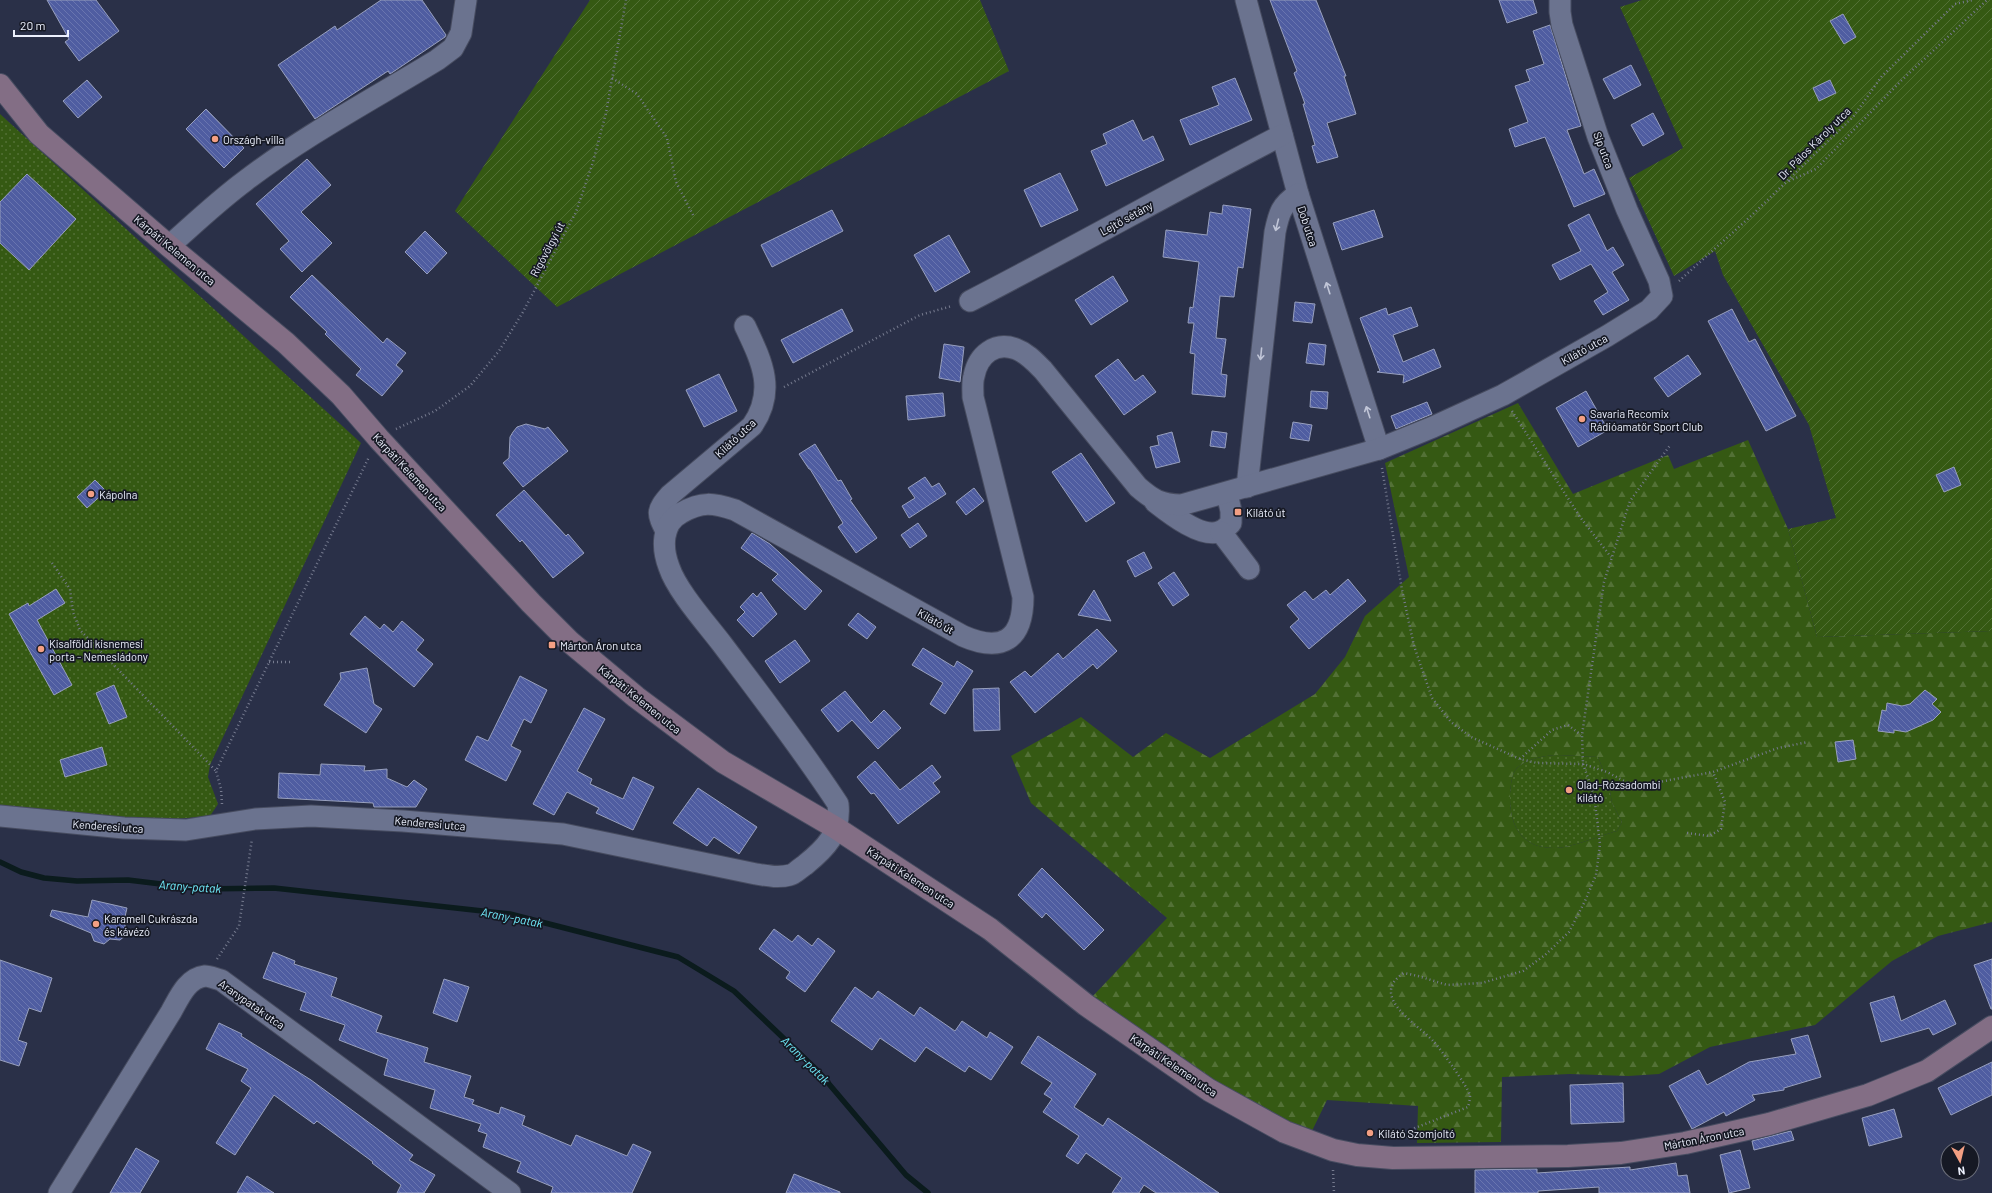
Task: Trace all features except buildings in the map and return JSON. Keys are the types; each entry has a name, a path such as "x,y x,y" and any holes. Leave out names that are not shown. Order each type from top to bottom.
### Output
{"street":[{"path":"169,246 206,212 245,180 311,136 437,60 453,48 461,33 466,0"},
{"name":"Dob utca","path":"1246,0 1298,194 1379,449"},
{"name":"Síp utca","path":"1560,0 1562,24 1598,137 1627,210 1659,281 1662,296"},
{"name":"Kárpáti Kelemen utca","path":"0,85 39,134 169,246 286,343 341,395 378,439 531,603 570,642 636,697 717,757 836,828 990,929 1086,1005 1209,1090 1285,1132 1333,1150 1357,1155 1393,1158"},
{"name":"Lejtő sétány","path":"970,301 1075,246 1174,190 1282,135"},
{"path":"1247,487 1275,232 1280,212 1287,201 1298,194"},
{"name":"Kilátó utca","path":"1503,395 1635,320 1649,310 1662,296"},
{"name":"Kilátó utca","path":"666,531 658,516 659,507 670,495 752,426 759,415 764,398 764,369 745,326"},
{"name":"Kilátó út","path":"666,531 677,515 694,505 714,503 736,510 963,636 978,643 994,644 1006,640 1015,633 1020,624 1023,597 973,397 973,377 978,362 988,351 1001,347 1016,348 1028,355 1043,370 1138,487 1152,499 1165,504 1181,505 1379,449 1503,395"},
{"path":"1152,499 1177,520 1209,533 1221,532 1231,523 1231,511 1227,492"},
{"path":"666,531 664,548 669,568 683,592 776,715 838,804 840,817 836,828"},
{"path":"1221,532 1249,569"},
{"name":"Kenderesi utca","path":"0,816 124,828 186,830 255,819 311,816 403,821 563,834 776,877 791,875 825,848 836,828"},
{"name":"Aranypatak utca","path":"59,1193 171,1012 184,988 195,980 206,976 221,980 510,1193"},
{"name":"Márton Áron utca","path":"1393,1158 1568,1156 1622,1153 1685,1143 1769,1124 1894,1086 1927,1071 1992,1027"}],"path":[{"name":"Rigóvölgyi út","path":"378,439 435,411 470,386 499,351 523,312 576,212 593,162 605,120 626,0"},
{"name":"Dr. Pálos Károly utca","path":"1662,296 1786,182 1853,117 1882,76 1960,0"},
{"path":"1955,4 1973,0"},
{"path":"1786,182 1816,169 1901,81 1987,0"},
{"path":"612,78 637,94 667,138 676,182 693,215"},
{"path":"764,398 920,315 970,301"},
{"path":"1503,395 1580,517 1611,557"},
{"path":"216,771 378,439"},
{"path":"1393,1158 1414,1128 1468,1107 1470,1096 1462,1080 1434,1041 1398,1011 1391,996 1392,986 1396,978 1404,973 1447,985 1482,983 1522,971 1546,955 1569,932 1596,875 1600,844 1594,795 1583,764 1582,735 1604,582 1630,501 1671,444"},
{"path":"1379,449 1402,590 1414,646 1432,698 1451,722 1471,737 1520,760 1537,763 1583,764 1607,772 1628,783 1648,784 1713,772 1778,748 1808,742"},
{"path":"52,563 70,589 73,612 80,630 216,771 221,789 224,825"},
{"path":"269,662 290,662"},
{"path":"1520,760 1552,730 1568,725 1582,735"},
{"path":"1688,833 1709,836 1721,829 1724,802 1713,772"},
{"path":"206,976 233,935 240,920 255,819"}],"green space":[{"path":"590,0 980,0 1009,71 557,307 455,211"},
{"path":"1642,0 1992,0 1992,631 1817,637 1788,529 1836,518 1809,425 1723,275 1715,251 1674,276 1629,178 1683,148 1620,7"},
{"path":"0,114 361,443 210,765 208,777 218,804 210,816 141,822 0,808"},
{"path":"1518,403 1573,494 1668,455 1674,469 1748,440 1788,529 1817,637 1992,631 1992,922 1938,936 1892,961 1815,1025 1710,1047 1659,1074 1628,1076 1570,1074 1502,1077 1501,1142 1417,1143 1418,1106 1327,1100 1311,1133 1216,1085 1091,998 1167,918 1031,803 1011,756 1081,717 1133,757 1166,733 1210,758 1315,694 1345,657 1365,616 1409,577 1385,463","holes":["1557,755 1598,757 1609,785 1612,803 1622,822 1617,831 1577,844 1556,848 1544,847 1526,840 1515,825 1510,805 1512,780 1517,768 1526,762 1546,756"]},
{"path":"1557,755 1598,757 1609,785 1612,803 1622,822 1617,831 1577,844 1556,848 1534,844 1526,840 1520,833 1515,825 1510,805 1510,794 1514,773 1517,768 1526,762 1541,757"}],"waterway":[{"name":"Arany-patak","path":"0,862 21,872 44,878 77,881 128,880 202,889 274,888 510,914 678,957 734,991 818,1071 906,1175 928,1193"}],"place":[{"name":"Országh-villa","path":"215,139"},
{"name":"Savaria Recomix Rádióamatőr Sport Club","path":"1582,419"},
{"name":"Kápolna","path":"91,494"},
{"name":"Kilátó út","path":"1238,512"},
{"name":"Márton Áron utca","path":"552,645"},
{"name":"Kisalföldi kisnemesi porta - Nemesládony","path":"41,649"},
{"name":"Olad-Rózsadombi kilátó","path":"1569,790"},
{"name":"Karamell Cukrászda és kávézó","path":"96,924"},
{"name":"Kilátó Szomjoltó","path":"1370,1133"}]}
